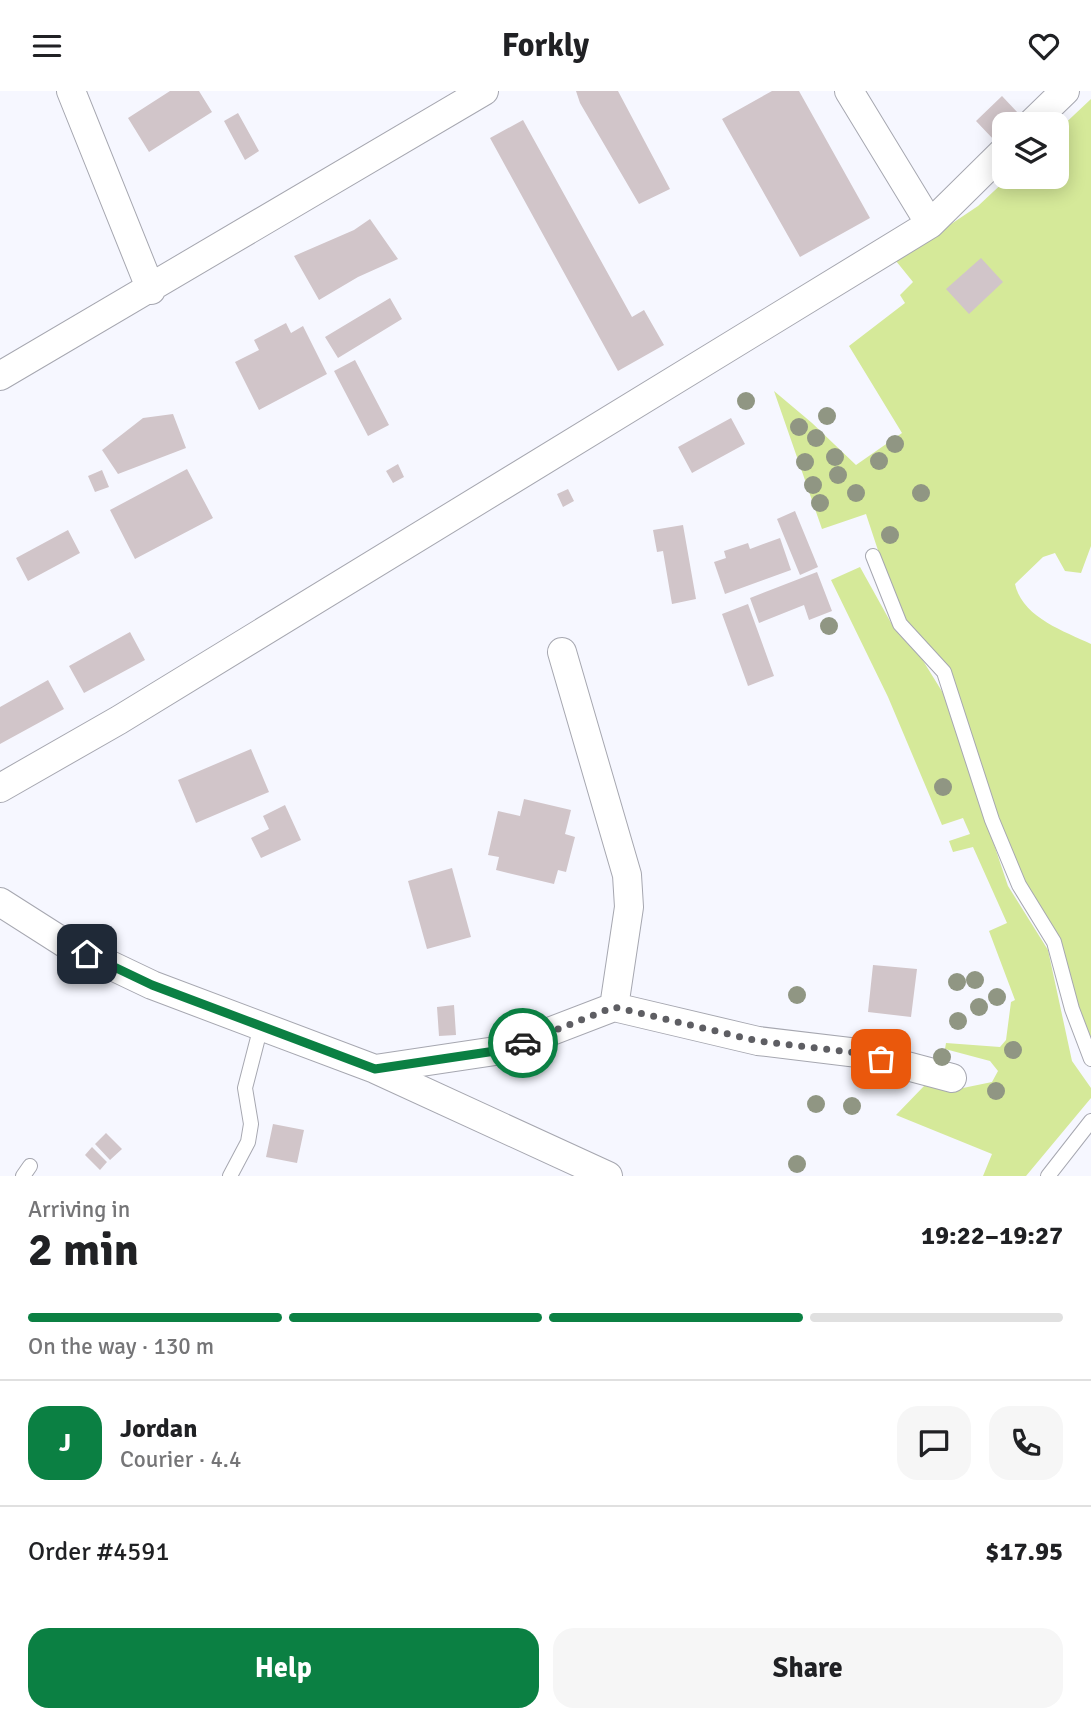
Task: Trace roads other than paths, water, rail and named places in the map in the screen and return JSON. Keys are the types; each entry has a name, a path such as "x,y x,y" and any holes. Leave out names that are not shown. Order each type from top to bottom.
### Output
{"street":[{"path":"71,91 151,290"},
{"path":"0,376 151,290 484,91"},
{"path":"849,91 930,224"},
{"path":"1043,112 1065,91"},
{"path":"0,788 119,720 930,224 992,163"},
{"path":"562,652 627,875 629,907 614,1007"},
{"path":"0,902 78,950 152,985 375,1069 608,1176"},
{"path":"375,1069 502,1050 614,1007 758,1041 858,1053 952,1078"}],"lane":[{"path":"873,556 900,624 944,672 992,820 1019,885 1054,942 1072,1010 1091,1059"},
{"path":"230,1176 248,1142 251,1124 245,1088 261,1026"},
{"path":"1048,1176 1091,1121"}]}
